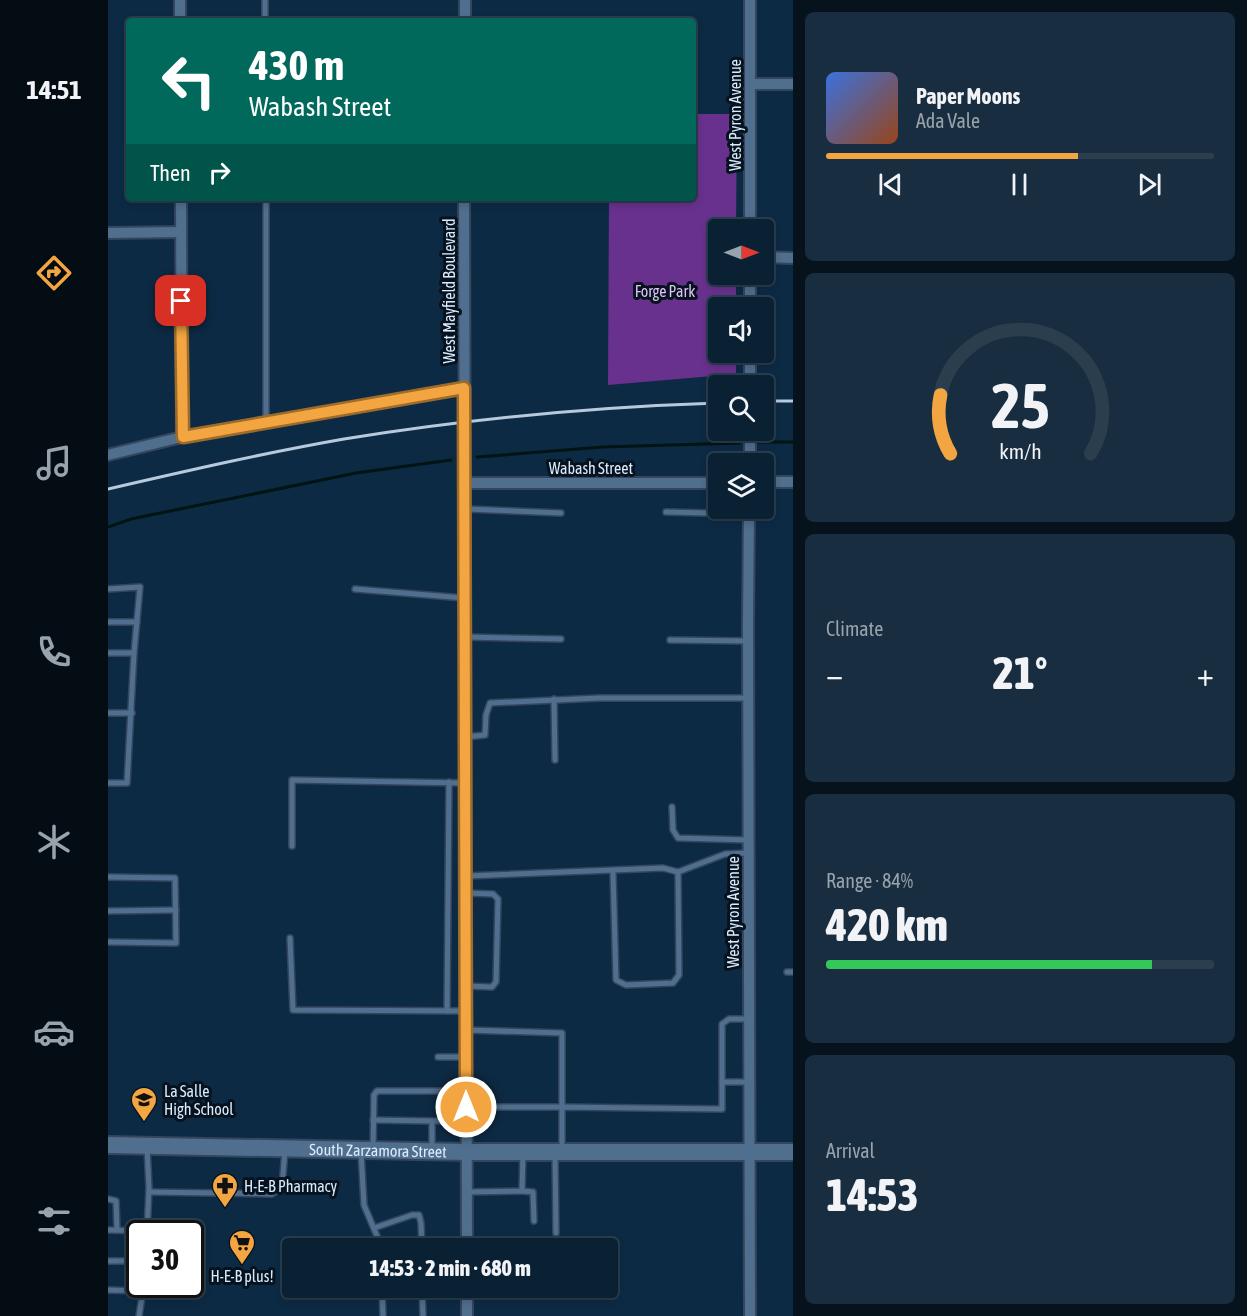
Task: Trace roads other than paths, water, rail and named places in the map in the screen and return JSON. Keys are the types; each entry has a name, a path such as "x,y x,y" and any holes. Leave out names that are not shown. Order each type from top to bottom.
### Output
{"main road":[{"name":"South Zarzamora Street","path":"108,1145 467,1152 792,1152"}],"street":[{"path":"180,0 180,18"},
{"path":"465,0 465,18"},
{"name":"West Pyron Avenue","path":"750,0 750,219"},
{"path":"750,84 792,84"},
{"path":"181,201 183,437"},
{"name":"West Mayfield Boulevard","path":"464,201 467,1238"},
{"path":"108,233 181,232"},
{"path":"774,257 792,258"},
{"path":"108,455 183,437 464,388"},
{"path":"774,483 792,482"},
{"name":"Wabash Street","path":"464,483 708,483"},
{"name":"West Pyron Avenue","path":"749,519 750,1316"},
{"path":"467,1298 467,1316"}],"lane":[{"path":"265,0 265,18"},
{"path":"266,201 266,423"},
{"path":"464,509 561,513"},
{"path":"666,512 708,511"},
{"path":"108,589 140,587 127,783 108,783"},
{"path":"355,589 464,598"},
{"path":"108,622 137,622"},
{"path":"465,637 561,639"},
{"path":"669,640 748,641"},
{"path":"108,654 134,653"},
{"path":"465,737 485,735 486,715 490,703 554,699 748,698"},
{"path":"554,699 555,760"},
{"path":"108,713 132,713"},
{"path":"292,846 292,780 465,783"},
{"path":"447,1011 449,782"},
{"path":"672,807 673,830 678,838 748,840"},
{"path":"466,876 614,872 663,868 678,872 725,854 748,853"},
{"path":"614,872 616,980 626,985 673,983 679,975 678,872"},
{"path":"108,877 176,878 176,943 108,942"},
{"path":"466,893 493,894 498,899 496,982 492,987 466,986"},
{"path":"108,911 176,910"},
{"path":"290,938 293,1010 466,1011"},
{"path":"466,1107 722,1109 722,1024 729,1019 748,1019"},
{"path":"466,1030 562,1033 562,1107 556,1233"},
{"path":"438,1057 466,1057"},
{"path":"722,1082 748,1082"},
{"path":"378,1238 364,1206 367,1150 373,1120 374,1095 377,1091 466,1091"},
{"path":"373,1120 448,1121 451,1118 451,1091"},
{"path":"432,1121 432,1151"},
{"path":"147,1146 148,1220"},
{"path":"228,1193 272,1194 282,1188 285,1148"},
{"path":"522,1191 523,1152"},
{"path":"149,1192 216,1193"},
{"path":"467,1192 533,1192 534,1221"},
{"path":"108,1199 116,1201 117,1230"},
{"path":"374,1228 412,1215 419,1215 422,1238"},
{"path":"108,1230 126,1231"},
{"path":"108,1261 126,1261"},
{"path":"108,1290 126,1288"},
{"path":"139,1316 141,1298"},
{"path":"382,1298 383,1316"},
{"path":"422,1298 423,1316"}],"waterway":[{"path":"758,442 793,442"},
{"path":"477,457 603,447 739,443"},
{"path":"108,527 131,519 356,473 451,460"}],"railway":[{"path":"774,401 793,401"},
{"path":"108,489 284,450 391,432 531,415 708,404"}],"place":[{"name":"La Salle High School","path":"144,1123"},
{"name":"H-E-B Pharmacy","path":"225,1209"},
{"name":"H-E-B plus!","path":"242,1266"}],"park label":[{"name":"Forge Park","path":"665,291"}]}
